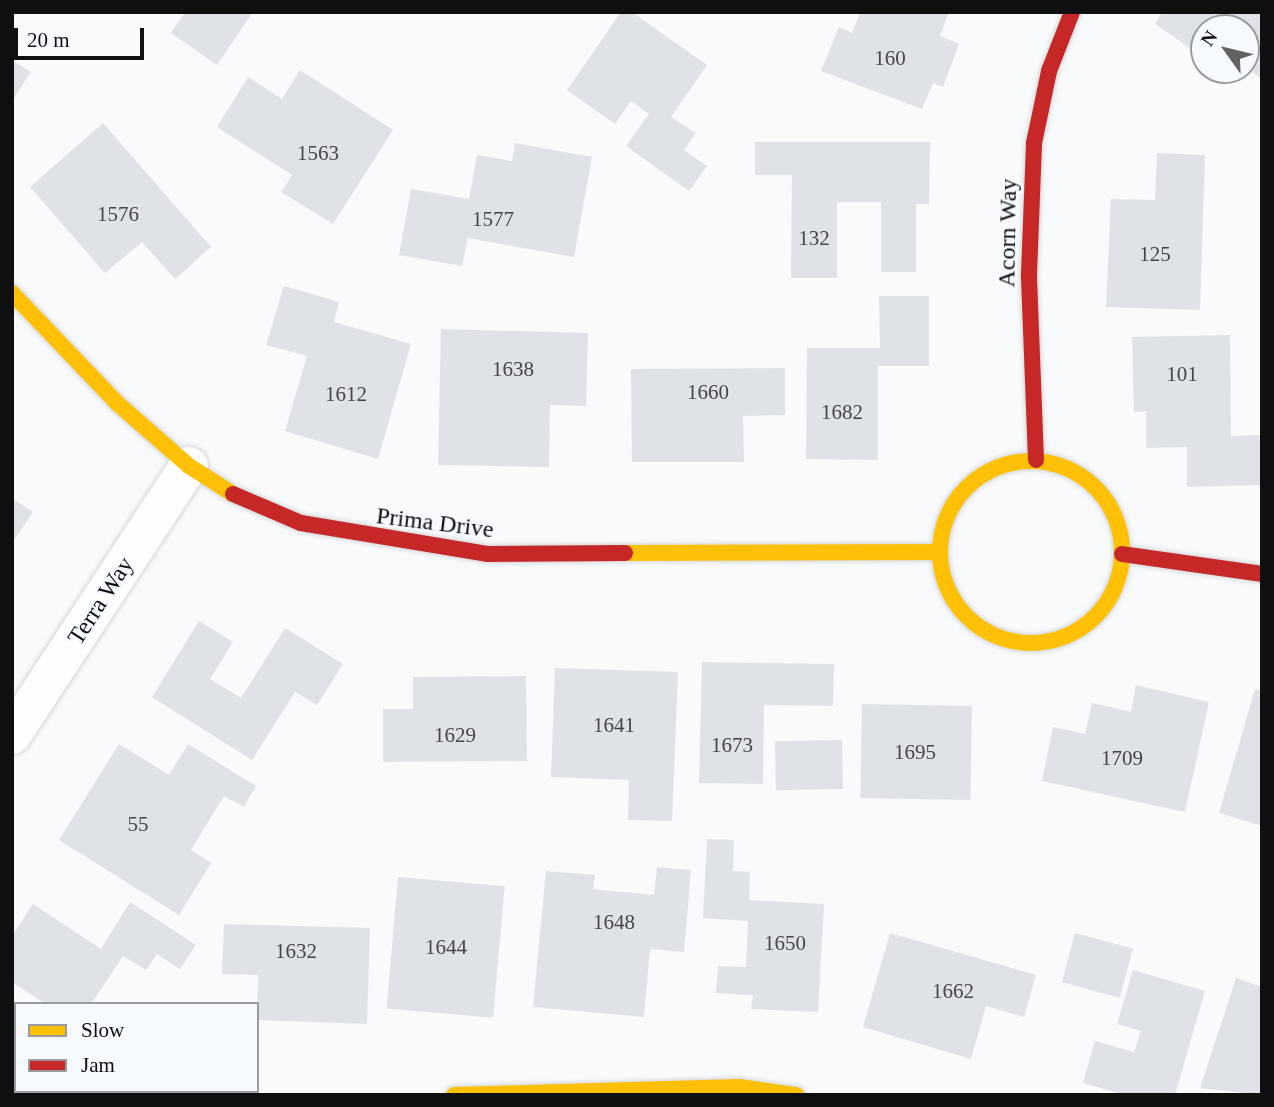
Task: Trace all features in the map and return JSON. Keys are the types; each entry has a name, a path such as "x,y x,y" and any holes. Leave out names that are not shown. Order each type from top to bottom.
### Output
{"street":[{"name":"Acorn Way","path":"1036,460 1029,274 1033,156 1049,71 1072,12"},
{"name":"Prima Drive","path":"12,293 125,411 189,466 225,492 301,523 440,551 939,552"},
{"path":"1036,460 1057,463 1097,488 1118,526 1122,554 1115,587 1093,619 1064,637 1022,643 979,628 954,602 939,552 947,513 977,477 1036,460"},
{"name":"Terra Way","path":"12,735 189,466"},
{"path":"1122,554 1262,573"},
{"path":"454,1095 650,1092 739,1087 796,1095"}],"building":[{"path":"185,12 253,12 217,65 171,33"},
{"path":"621,12 632,12 707,65 671,117 696,133 684,150 707,166 689,191 626,146 649,114 631,101 615,124 567,90"},
{"path":"860,12 949,12 940,36 959,44 943,87 933,83 922,109 821,71 839,27 852,33"},
{"path":"1162,12 1262,12 1262,79 1260,14 1190,14 1190,48 1155,24"},
{"path":"12,60 31,72 12,101"},
{"path":"300,70 393,130 333,224 281,192 292,175 217,127 248,77 282,99"},
{"path":"103,123 211,247 175,279 142,242 105,273 30,187"},
{"path":"755,142 930,142 929,204 916,204 916,272 881,272 881,202 837,202 837,278 791,278 792,175 755,175"},
{"path":"515,143 592,157 574,257 468,238 462,266 399,255 411,189 469,199 477,155 512,161"},
{"path":"1157,153 1205,155 1200,310 1106,307 1111,199 1155,200"},
{"path":"284,286 339,302 334,322 411,344 378,459 285,431 307,356 266,345"},
{"path":"879,296 929,296 929,366 878,366 878,460 806,459 807,348 880,348"},
{"path":"441,329 588,333 586,406 550,405 549,467 438,465"},
{"path":"1230,335 1231,436 1262,435 1262,485 1187,487 1187,447 1146,448 1146,411 1134,412 1132,337"},
{"path":"785,368 785,415 743,416 744,462 632,462 631,369"},
{"path":"12,498 33,512 12,543"},
{"path":"199,621 233,642 210,679 241,698 285,628 343,664 317,705 295,692 252,760 152,697"},
{"path":"702,662 834,664 833,706 764,705 763,784 699,783"},
{"path":"555,668 678,672 672,821 628,820 629,780 551,777"},
{"path":"526,676 527,761 383,762 383,709 413,709 413,677"},
{"path":"1136,685 1209,702 1185,812 1042,781 1053,727 1085,734 1092,703 1131,712"},
{"path":"1255,689 1262,691 1262,826 1219,813"},
{"path":"862,704 972,706 970,800 860,798"},
{"path":"842,740 843,789 776,790 775,741"},
{"path":"119,744 169,775 188,744 256,786 244,807 224,796 191,850 211,863 179,915 59,840"},
{"path":"707,839 734,840 733,871 750,872 749,900 824,904 818,1012 751,1009 753,995 716,993 718,966 746,967 748,921 703,918"},
{"path":"657,867 691,870 684,952 650,949 644,1017 533,1007 546,871 595,875 593,889 654,895"},
{"path":"398,877 505,886 493,1018 386,1008"},
{"path":"130,902 196,945 180,969 157,954 146,970 123,956 92,1002 43,1002 12,982 12,936 33,904 101,949"},
{"path":"224,924 370,928 367,1024 259,1020 258,975 222,974"},
{"path":"890,933 1036,975 1024,1017 986,1006 971,1059 863,1027"},
{"path":"1075,933 1133,949 1120,998 1062,982"},
{"path":"1133,970 1205,991 1175,1095 1125,1095 1083,1083 1095,1041 1134,1052 1141,1031 1117,1024"},
{"path":"1236,978 1262,987 1262,1095 1200,1088"}],"traffic: slow":[{"path":"12,293 117,403 189,466 233,494"},
{"path":"1031,461 1066,468 1082,476 1095,488 1107,501 1115,517 1122,552 1115,587 1107,603 1095,616 1082,628 1066,636 1031,643 996,636 980,628 967,616 955,603 947,587 940,552 947,517 955,501 967,488 980,476 996,468 1031,461"},
{"path":"625,553 939,552"},
{"path":"454,1095 739,1087 796,1095"}],"traffic: jam":[{"path":"1036,460 1029,274 1034,143 1049,71 1072,12"},
{"path":"233,494 301,523 488,554 625,553"},
{"path":"1122,554 1262,574"}]}
